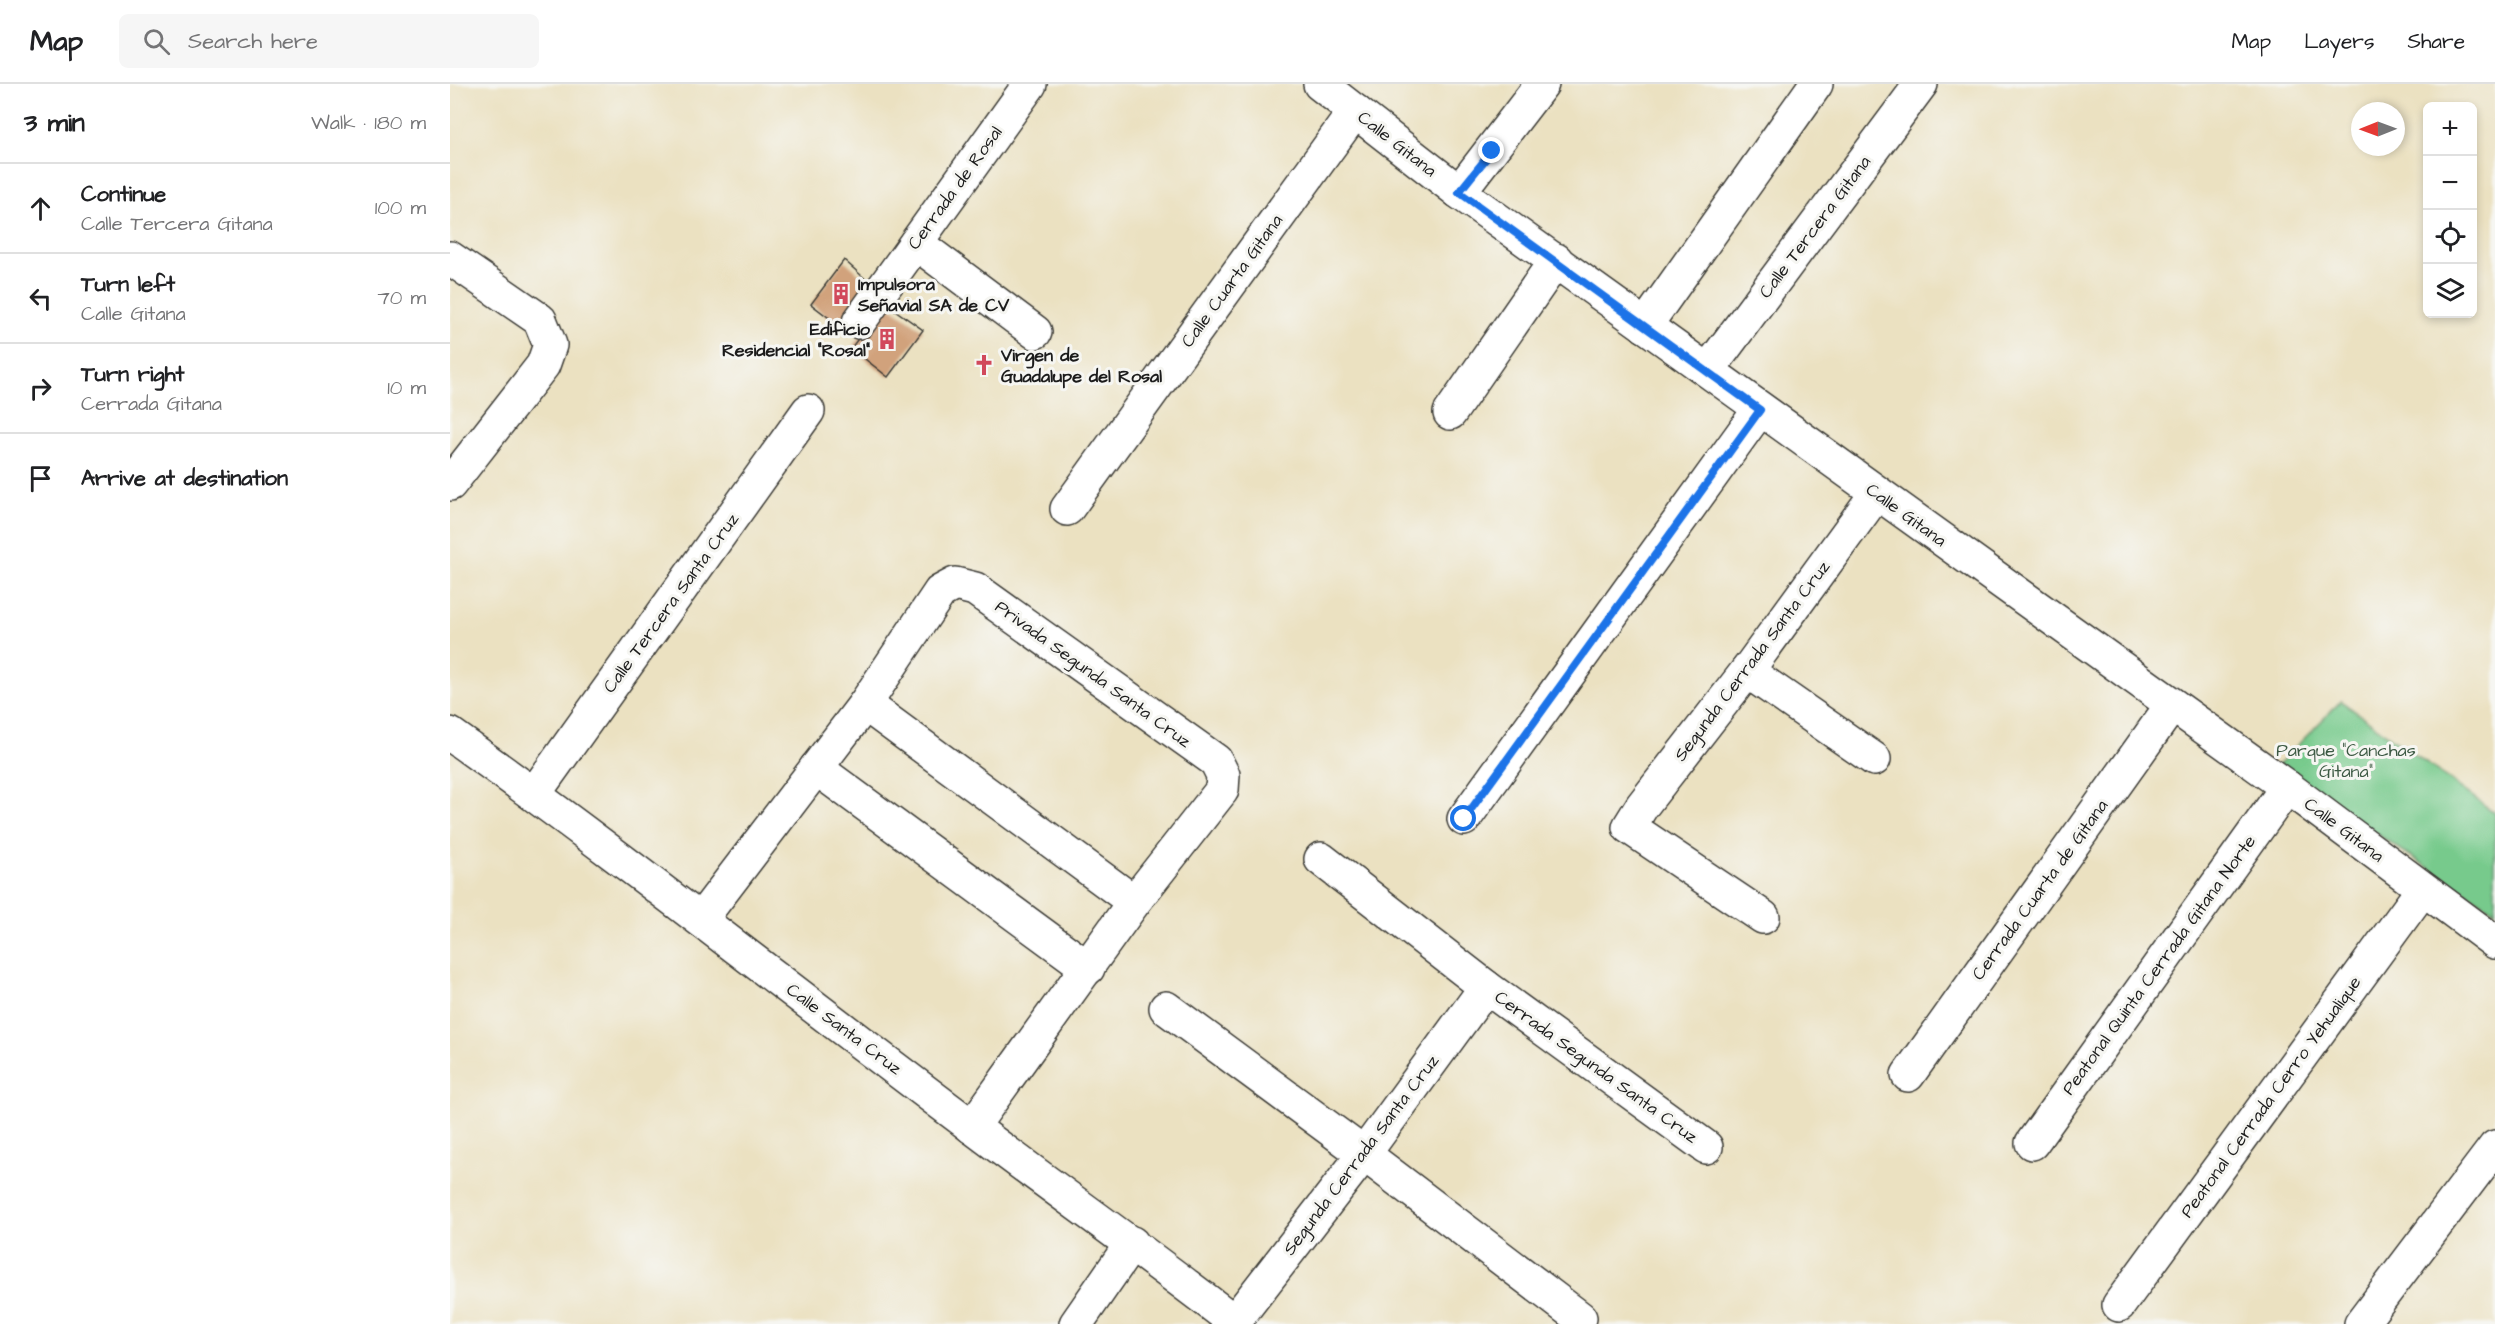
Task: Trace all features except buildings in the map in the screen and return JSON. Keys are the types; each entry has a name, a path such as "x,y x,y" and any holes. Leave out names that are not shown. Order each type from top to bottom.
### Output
{"street":[{"name":"Cerrada de Rosal","path":"859,322 1030,84"},
{"name":"Calle Gitana","path":"1320,84 1459,192 2287,788 2495,942"},
{"path":"1459,192 1542,84"},
{"path":"1645,326 1816,84"},
{"name":"Calle Tercera Gitana","path":"1708,370 1921,84"},
{"name":"Calle Cuarta Gitana","path":"1067,509 1355,111"},
{"path":"916,243 1035,332"},
{"path":"450,258 540,320 550,345 543,365 450,483"},
{"path":"1450,413 1556,260"},
{"path":"1464,819 1760,410"},
{"name":"Calle Tercera Santa Cruz","path":"534,794 808,411"},
{"name":"Segunda Cerrada Santa Cruz","path":"1763,917 1629,827 1642,806 1747,671 1876,494"},
{"name":"Privada Segunda Santa Cruz","path":"865,704 940,592 955,584 975,589 1216,761 1223,775 1222,789 1134,902"},
{"path":"1747,671 1874,759"},
{"path":"701,919 865,704 1134,902 972,1127"},
{"name":"Cerrada Cuarta de Gitana","path":"1908,1074 2172,705"},
{"name":"Calle Santa Cruz","path":"450,734 701,919 972,1127 1132,1243 1236,1323"},
{"path":"816,768 1088,968"},
{"name":"Peatonal Quinta Cerrada Gitana Norte","path":"2032,1143 2287,788"},
{"path":"1321,859 1486,987"},
{"name":"Peatonal Cerrada Cerro Yehualique","path":"2119,1305 2423,889"},
{"name":"Segunda Cerrada Santa Cruz","path":"1236,1323 1364,1154 1486,987"},
{"name":"Cerrada Segunda Santa Cruz","path":"1486,987 1706,1148"},
{"path":"1166,1008 1364,1154 1580,1318"},
{"path":"2361,1324 2495,1147"},
{"path":"1076,1324 1132,1243"}],"green space":[{"name":"Parque \"Canchas Gitana\"","path":"2341,701 2495,813 2495,911 2275,768"}],"place":[{"name":"Impulsora Señavial SA de CV","path":"841,294"},
{"name":"Edificio Residencial \"Rosal\"","path":"887,339"},
{"name":"Virgen de Guadalupe del Rosal","path":"984,365"}],"route":[{"path":"1464,819 1760,410 1708,370 1459,192 1492,151"}]}
